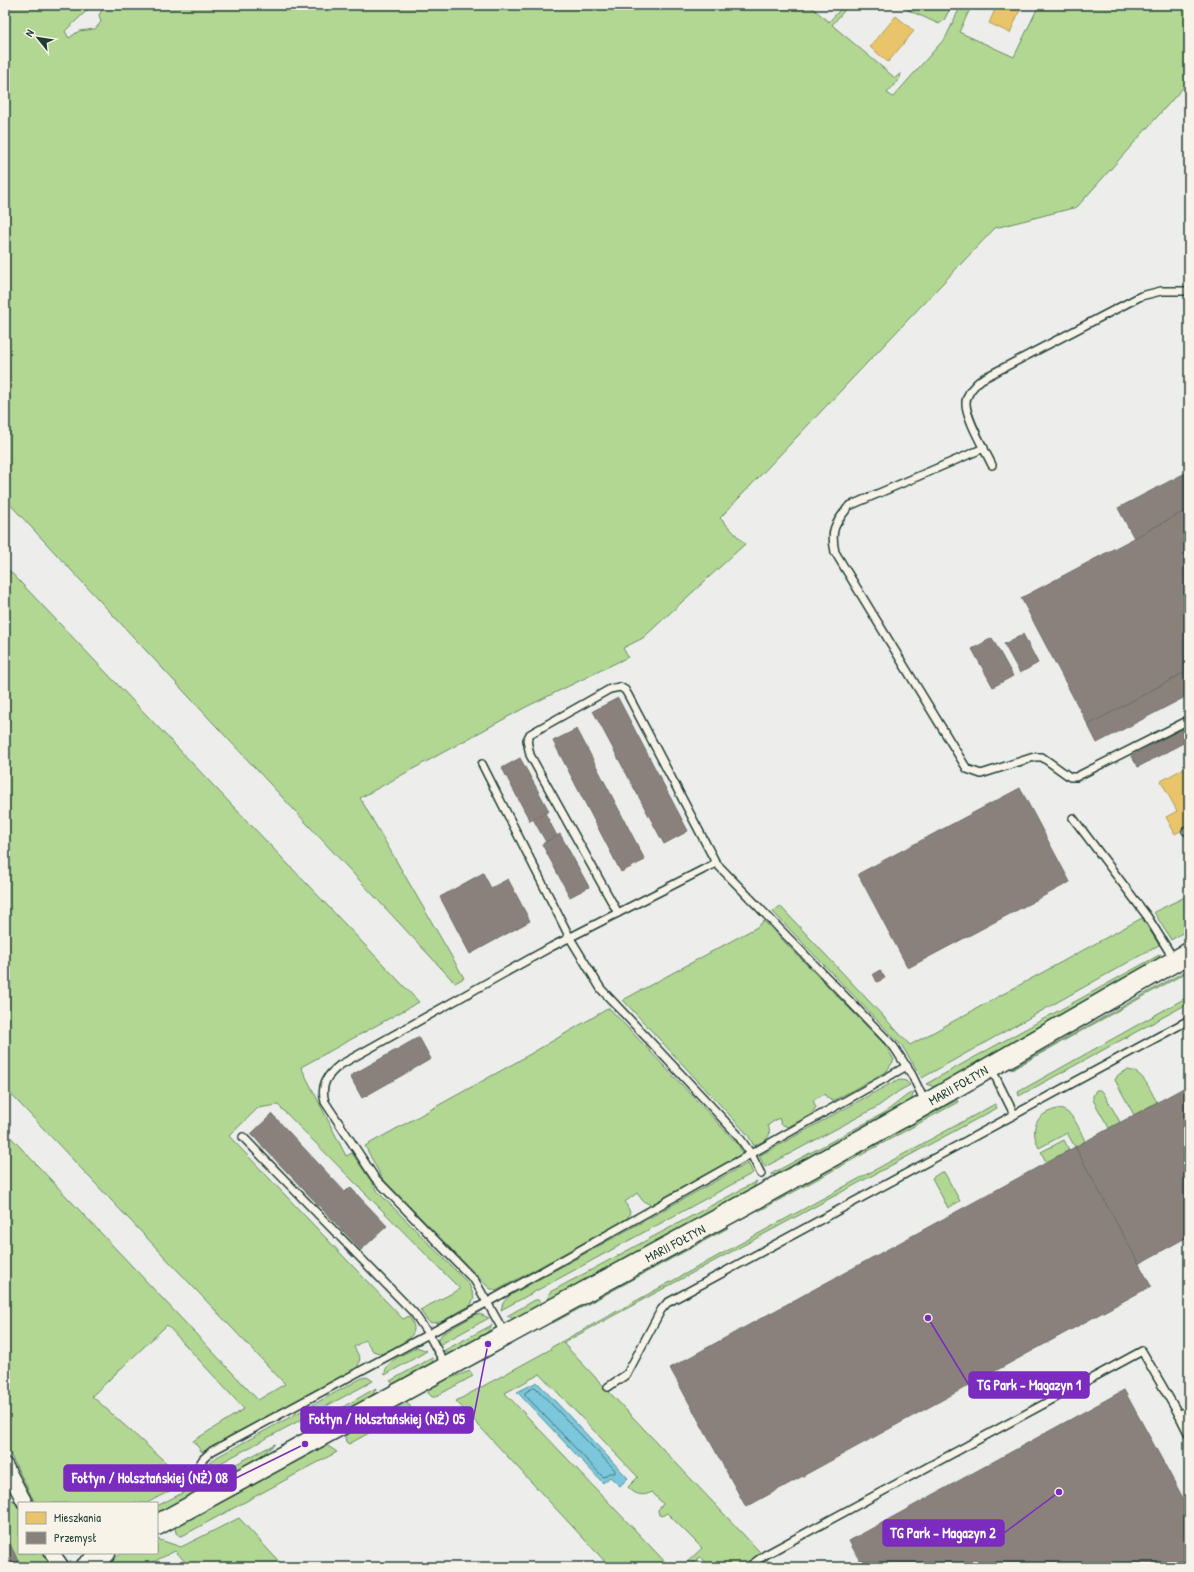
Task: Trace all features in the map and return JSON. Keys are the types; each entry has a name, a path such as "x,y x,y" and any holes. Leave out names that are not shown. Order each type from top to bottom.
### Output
{"street":[{"name":"MARII FOŁTYN","path":"158,1524 505,1334 737,1210 926,1104 1182,957"},
{"path":"5,1465 9,1483 24,1502"},
{"path":"53,1554 62,1567"},
{"path":"86,1567 104,1554"}],"lane":[{"path":"992,465 967,413 966,400 974,386 982,379 1142,296 1161,291 1189,291"},
{"path":"984,448 849,506 837,521 832,538 836,552 967,769 981,774 1034,757 1042,757 1070,777 1076,777 1189,720"},
{"path":"618,913 530,754 527,740 530,734 610,689 620,687 625,690 628,695 716,863 894,1047 907,1066 926,1104"},
{"path":"482,764 570,938 601,989 737,1134 751,1154 761,1174"},
{"path":"1072,818 1147,916 1182,957"},
{"path":"505,1334 475,1281 375,1178 325,1102 323,1086 326,1078 340,1065 570,938 716,863"},
{"path":"608,1387 628,1374 661,1310 668,1303 1189,1020"},
{"path":"210,1496 199,1479 197,1469 203,1459 212,1451 429,1335 907,1066"},
{"path":"990,1066 1014,1114"},
{"path":"243,1136 414,1313 429,1335 447,1367"},
{"path":"751,1565 765,1555 1142,1350 1189,1435"},
{"path":"1179,1415 1189,1410"}],"green space":[{"path":"5,5 93,5 65,31 69,38 79,31 95,29 101,22 99,15 105,5 809,5 829,22 844,5 849,5 832,25 895,78 901,73 900,78 887,93 893,97 946,37 961,5 972,5 959,32 1014,57 1039,5 1189,5 1189,81 1077,207 995,228 720,518 745,544 643,638 623,648 628,657 526,707 360,798 464,978 455,983 5,499"},
{"path":"902,5 952,5 944,20 939,24 908,10"},
{"path":"5,566 419,1002 301,1067 346,1156 352,1153 379,1193 469,1284 474,1297 471,1305 441,1322 430,1323 420,1310 460,1289 278,1105 258,1108 229,1136 403,1319 409,1316 414,1325 411,1336 402,1344 382,1354 373,1351 365,1340 354,1347 360,1358 358,1366 355,1369 202,1452 193,1441 244,1409 167,1325 92,1396 172,1468 191,1477 192,1479 149,1502 34,1502 5,1444 5,1131 258,1400 285,1384 5,1088"},
{"path":"1189,895 1189,929 1171,940 1154,912"},
{"path":"780,906 910,1045 1142,918 1159,945 922,1078 902,1046 773,912"},
{"path":"764,921 886,1046 894,1060 887,1071 833,1101 827,1098 825,1094 813,1100 816,1107 812,1114 788,1127 781,1124 779,1118 768,1125 769,1136 754,1146 748,1135 623,1000 757,927"},
{"path":"1161,954 1156,962 941,1086 935,1087 926,1084"},
{"path":"1189,969 1189,971 1011,1070 1011,1069"},
{"path":"1189,996 1189,1003 1019,1096 1018,1092"},
{"path":"609,1008 737,1143 743,1154 651,1205 643,1201 637,1193 625,1202 630,1212 627,1219 496,1291 489,1288 382,1178 365,1146 513,1064"},
{"path":"1127,1070 1133,1071 1142,1077 1157,1102 1134,1115 1115,1080 1118,1075"},
{"path":"895,1081 906,1081 910,1085 877,1107 765,1167 759,1156"},
{"path":"1096,1090 1103,1092 1120,1122 1109,1128 1093,1100"},
{"path":"914,1091 911,1101 779,1176 771,1174 884,1113"},
{"path":"957,1100 958,1102 759,1211 758,1209"},
{"path":"995,1104 997,1108 563,1343 774,1567 709,1567 700,1557 688,1567 682,1567 702,1548 667,1513 662,1516 659,1515 658,1510 663,1504 652,1492 642,1495 633,1492 628,1487 638,1477 540,1374 505,1393 670,1567 610,1567 456,1401 551,1349 550,1348"},
{"path":"1057,1109 1067,1112 1075,1120 1085,1141 1075,1147 1067,1133 1039,1148 1035,1134 1036,1123 1044,1114"},
{"path":"1064,1140 1069,1150 1046,1162 1041,1152"},
{"path":"748,1163 753,1173 501,1310 503,1303 509,1296"},
{"path":"941,1172 944,1172 960,1201 948,1208 932,1178"},
{"path":"757,1181 752,1190 550,1301 548,1297 550,1292"},
{"path":"727,1227 728,1228 553,1323 554,1321"},
{"path":"535,1300 539,1300 542,1305 515,1319 507,1316"},
{"path":"477,1314 489,1318 439,1345 438,1340 442,1334"},
{"path":"492,1325 489,1331 474,1343 450,1354 443,1351"},
{"path":"417,1347 427,1351 385,1375 388,1365 392,1361"},
{"path":"432,1358 433,1360 431,1365 394,1384 390,1381"},
{"path":"470,1371 473,1376 435,1397 432,1397 428,1393 428,1389 434,1384"},
{"path":"367,1377 373,1381 202,1473 206,1466 215,1458 362,1378"},
{"path":"376,1388 368,1399 356,1407 327,1416"},
{"path":"405,1401 411,1408 409,1411 349,1444 346,1442 345,1437 350,1430"},
{"path":"275,1444 252,1463 231,1476 212,1482 205,1480"},
{"path":"321,1446 328,1446 337,1452 184,1535 180,1536 176,1533 175,1527 177,1524"},
{"path":"194,1487 191,1497 158,1516 158,1505"},
{"path":"5,1497 14,1501 18,1507 18,1554 45,1554 52,1567 21,1567 5,1534"},
{"path":"239,1518 284,1567 190,1567 175,1551 153,1562 158,1567 105,1567 107,1566 105,1563 121,1554 158,1554 158,1539 181,1547"}],"water":[{"path":"537,1382 628,1478 620,1486 610,1477 603,1483 517,1392"}],"building: Mieszkania":[{"path":"997,5 1022,5 1010,33 989,23"},
{"path":"896,16 914,31 888,62 870,47"},
{"path":"1186,767 1189,773 1189,826 1175,834 1166,817 1177,811 1161,781"}],"building: Przemysł":[{"path":"1189,471 1189,509 1134,538 1118,508"},
{"path":"1189,509 1189,670 1088,725 1021,598"},
{"path":"1023,634 1038,663 1020,673 1004,644"},
{"path":"992,638 1013,676 993,687 972,649"},
{"path":"1189,670 1189,695 1097,743 1088,725"},
{"path":"618,698 688,831 664,844 593,711"},
{"path":"1189,725 1189,740 1138,767 1131,756"},
{"path":"577,729 645,860 621,872 553,741"},
{"path":"520,758 549,811 530,821 502,768"},
{"path":"1020,788 1070,882 908,968 858,874"},
{"path":"545,813 557,836 546,842 533,819"},
{"path":"560,834 589,887 570,897 542,844"},
{"path":"483,873 491,888 508,879 530,921 470,954 440,897"},
{"path":"880,970 885,978 877,982 873,974"},
{"path":"419,1037 431,1059 362,1098 350,1076"},
{"path":"1189,1085 1189,1236 1138,1264 1075,1147"},
{"path":"272,1114 345,1192 350,1187 387,1226 361,1250 251,1134"},
{"path":"1075,1147 1151,1286 746,1507 670,1368"},
{"path":"1124,1390 1189,1509 1189,1567 863,1567 849,1541"},
{"path":"5,1534 21,1567 5,1567"}],"place":[{"name":"TG Park - Magazyn 1","path":"928,1318"},
{"name":"Fołtyn / Holsztańskiej (NŻ) 05","path":"488,1344"},
{"name":"Fołtyn / Holsztańskiej (NŻ) 08","path":"305,1444"},
{"name":"TG Park - Magazyn 2","path":"1059,1492"}]}
